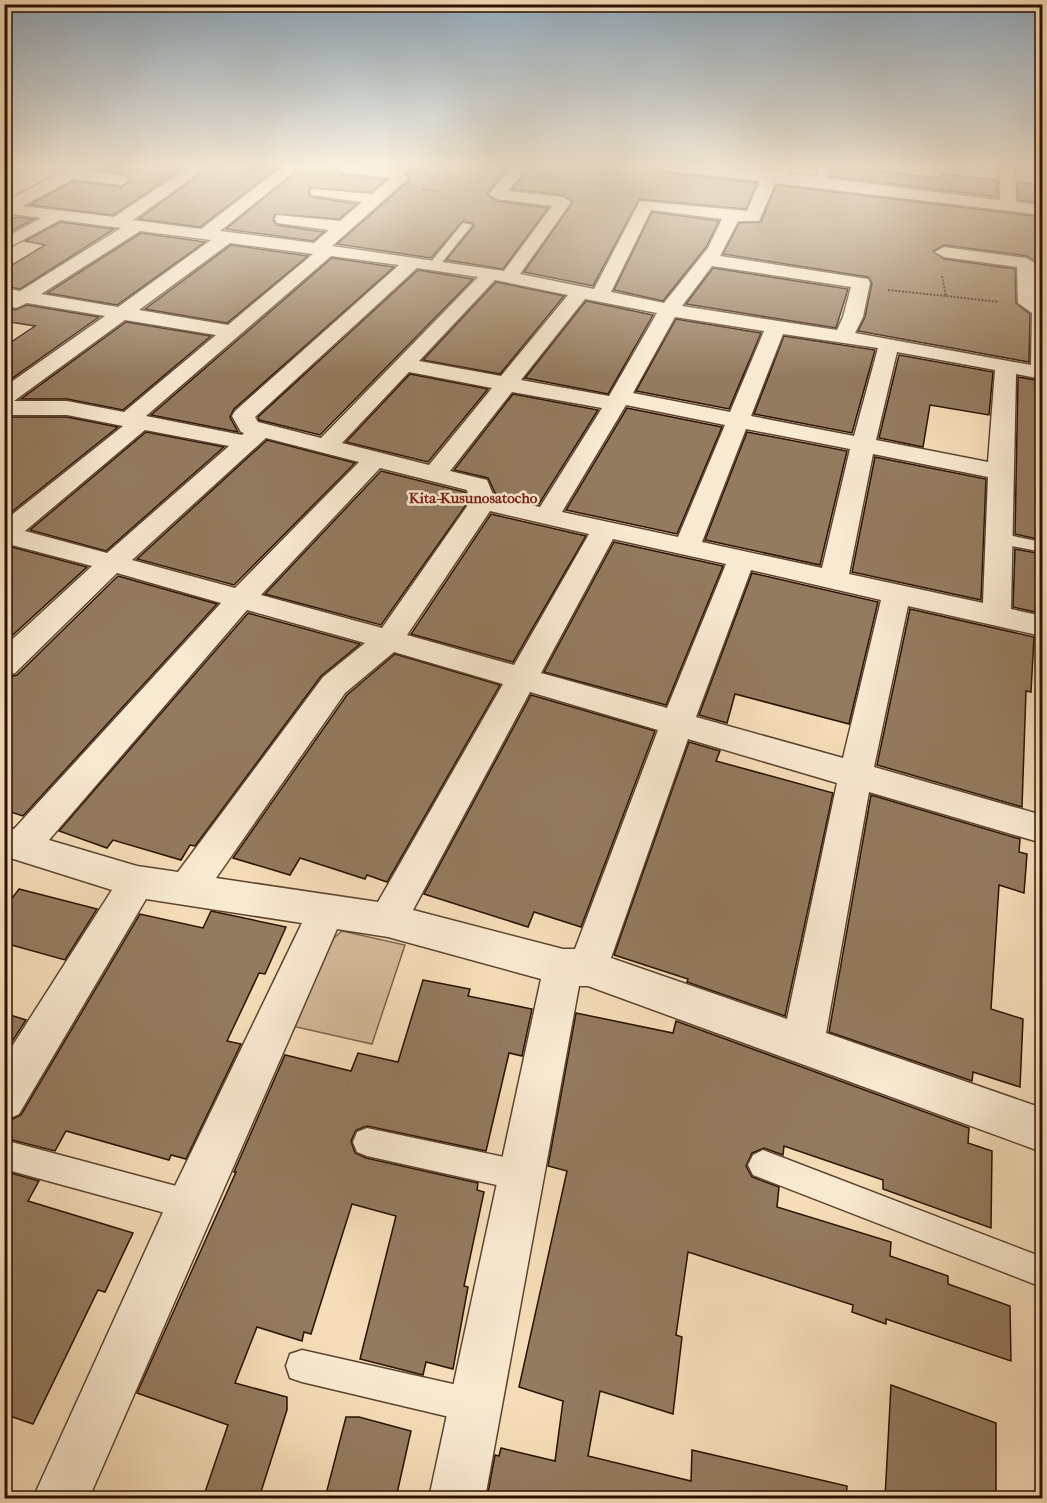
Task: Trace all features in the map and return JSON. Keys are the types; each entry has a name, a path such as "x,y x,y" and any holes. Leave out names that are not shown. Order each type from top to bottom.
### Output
{"street":[{"path":"4,245 22,235"},
{"path":"4,309 14,295 109,235"},
{"path":"205,235 435,264 501,275 669,310 889,344 1042,373 1042,310 1028,303 1026,262 944,252"},
{"path":"5,534 134,421 336,235"},
{"path":"326,447 404,365 501,275 535,235"},
{"path":"434,475 507,383 591,293 627,235"},
{"path":"547,516 618,400 669,310 710,260 722,235"},
{"path":"6,407 123,314 226,238"},
{"path":"710,260 861,283 853,317 843,337"},
{"path":"255,436 243,416 414,261"},
{"path":"14,295 231,331"},
{"path":"687,546 776,327"},
{"path":"834,578 863,445 889,344"},
{"path":"404,365 738,419 1000,471"},
{"path":"997,614 1000,471 1006,366"},
{"path":"6,407 67,408 134,421 326,447 478,485 483,502"},
{"path":"4,665 112,563 255,436"},
{"path":"375,460 241,599 13,843 137,882 388,920 575,967 803,1044 1042,1130"},
{"path":"483,502 997,614 1042,626"},
{"path":"186,891 334,685 389,640 483,502"},
{"path":"388,920 605,529"},
{"path":"5,534 389,640 1042,829"},
{"path":"457,1498 523,1176 575,967 742,558"},
{"path":"803,1044 855,776 897,593"},
{"path":"4,1099 137,882"},
{"path":"61,1498 191,1205 327,909"}],"lane":[{"path":"435,264 459,235"},
{"path":"998,538 1042,547"},
{"path":"367,1142 523,1176"},
{"path":"4,1154 191,1205"},
{"path":"763,1165 1042,1272"},
{"path":"302,1366 475,1406"}],"path":[{"path":"942,274 946,296"},
{"path":"860,287 1009,304"}],"shaded area":[{"path":"342,931 405,945 372,1044 292,1026 323,947"}],"building":[{"path":"36,235 104,235 20,289 4,286 4,270 45,245 25,241"},
{"path":"138,235 156,235 205,242 117,305 47,293"},
{"path":"271,235 320,235 313,241"},
{"path":"347,235 451,235 431,258 337,244"},
{"path":"466,235 528,235 503,269 446,260"},
{"path":"550,235 620,235 593,286 524,272"},
{"path":"641,235 712,235 706,247 663,301 614,290"},
{"path":"733,235 1042,235 1042,301 1039,299 1037,263 1027,256 944,245 933,251 944,259 1015,269 1016,303 1030,314 1029,362 858,331 865,317 872,283 868,277 723,254"},
{"path":"231,245 308,256 227,323 145,309"},
{"path":"332,258 394,267 234,409 230,417 238,432 151,415"},
{"path":"713,268 848,289 836,328 686,304"},
{"path":"418,270 473,279 320,435 259,420 258,417"},
{"path":"496,282 564,296 500,374 423,360"},
{"path":"586,301 653,315 608,394 525,378"},
{"path":"4,302 8,308 15,310 27,305 99,317 4,384 4,347 35,326 4,321"},
{"path":"676,319 761,333 729,409 636,391"},
{"path":"126,322 211,336 123,410 67,399 21,399"},
{"path":"784,336 875,350 852,433 754,414"},
{"path":"899,355 993,372 989,415 930,405 923,447 879,438"},
{"path":"410,374 488,389 428,462 346,442"},
{"path":"1018,377 1042,381 1042,540 1015,534"},
{"path":"513,394 598,410 539,504 496,495 488,478 454,470"},
{"path":"627,408 722,427 677,534 566,510"},
{"path":"4,417 67,417 118,427 4,518"},
{"path":"146,432 224,447 106,551 30,530"},
{"path":"747,432 847,451 820,565 705,540"},
{"path":"267,440 355,463 234,585 137,559"},
{"path":"875,457 986,479 981,600 852,572"},
{"path":"381,471 465,492 468,502 381,625 265,594"},
{"path":"491,514 586,536 513,662 411,634"},
{"path":"614,542 723,566 666,705 544,672"},
{"path":"4,545 87,567 4,643"},
{"path":"1015,549 1042,554 1042,608 1035,606 1035,612 1013,607"},
{"path":"752,573 878,602 849,724 735,694 727,723 699,715"},
{"path":"118,576 217,604 23,816 4,810 4,678 17,675"},
{"path":"910,609 1034,637 1031,692 1026,691 1022,807 877,765"},
{"path":"248,613 360,644 321,676 195,846 190,845 181,860 113,840 107,848 59,831"},
{"path":"395,654 500,685 387,882 367,875 365,879 300,858 290,875 233,858 347,695"},
{"path":"531,695 655,731 581,927 534,912 528,927 424,894"},
{"path":"689,742 720,751 716,761 833,793 785,1016 687,982 688,979 614,955"},
{"path":"871,795 1020,839 1019,852 1027,854 1024,893 999,885 991,1009 1023,1019 1020,1087 973,1072 972,1081 829,1032"},
{"path":"19,889 97,909 65,960 4,943 4,909"},
{"path":"211,911 286,927 265,974 259,973 227,1041 241,1044 186,1159 171,1155 169,1160 66,1131 55,1151 4,1138 4,1123 21,1115 140,914 203,928"},
{"path":"423,980 470,989 468,996 532,1009 522,1056 509,1053 486,1151 367,1126 356,1130 351,1141 355,1153 366,1158 478,1183 477,1190 484,1192 464,1286 468,1287 453,1369 426,1362 423,1375 360,1359 396,1216 352,1204 311,1334 304,1332 302,1341 257,1327 235,1383 287,1397 287,1410 259,1498 203,1498 228,1425 137,1393 236,1172 234,1172 285,1055 351,1071 358,1053 398,1062"},
{"path":"4,1013 26,1020 4,1054"},
{"path":"576,1013 673,1033 676,1021 969,1128 968,1143 992,1151 991,1228 883,1189 883,1180 784,1146 783,1155 764,1148 752,1153 746,1166 752,1177 779,1187 777,1207 891,1242 890,1256 948,1276 948,1284 1010,1306 1011,1361 886,1319 886,1324 852,1312 853,1305 688,1252 676,1335 682,1337 673,1414 600,1391 588,1456 691,1481 692,1450 847,1486 846,1498 487,1498 495,1455 499,1456 501,1448 555,1461 563,1401 519,1387 567,1171 548,1166"},
{"path":"4,1171 39,1181 28,1201 133,1233 105,1292 98,1290 33,1424 4,1414"},
{"path":"891,1385 996,1423 996,1498 885,1498"},
{"path":"346,1417 359,1417 411,1431 396,1498 325,1498"}],"district":[{"name":"Kita-Kusunosatocho","path":"473,498"}]}
